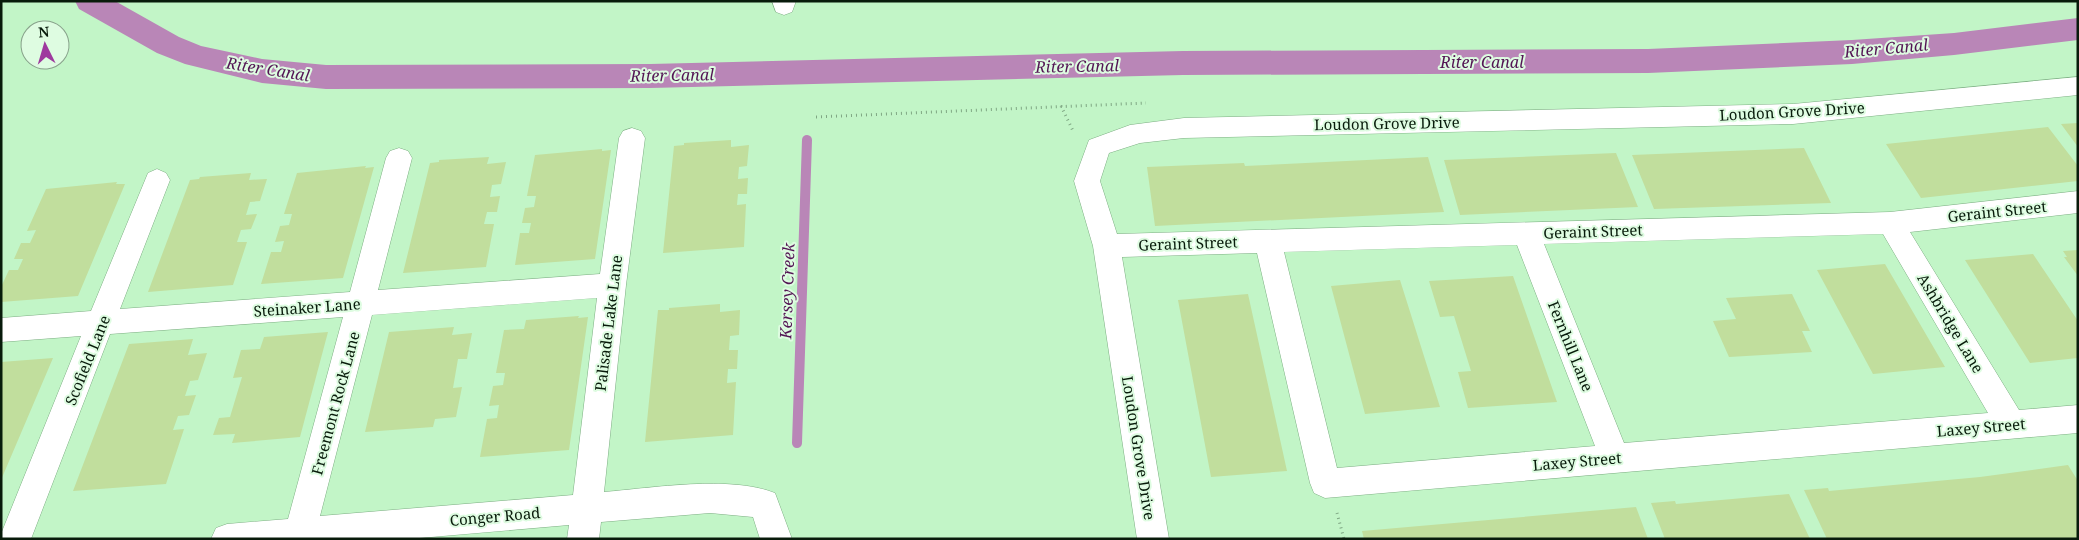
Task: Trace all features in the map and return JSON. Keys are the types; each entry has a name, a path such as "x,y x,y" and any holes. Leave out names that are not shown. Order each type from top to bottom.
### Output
{"street":[{"name":"Loudon Grove Drive","path":"1153,539 1107,246 1087,181 1098,147 1118,137 1142,131 1184,128 1793,114 2078,86"},
{"name":"Palisade Lake Lane","path":"585,524 612,285 632,138"},
{"name":"Freemont Rock Lane","path":"299,536 362,303 398,158"},
{"name":"Scofield Lane","path":"15,539 157,180"},
{"name":"Geraint Street","path":"1107,246 1890,222 2078,202"},
{"name":"Ashbridge Lane","path":"1890,222 2011,424"},
{"name":"Fernhill Lane","path":"1526,233 1615,458"},
{"name":"Laxey Street","path":"1268,240 1325,483 2078,419"},
{"name":"Steinaker Lane","path":"1,330 612,285"},
{"name":"Conger Road","path":"227,539 585,524 710,498 764,503 776,539"}],"path":[{"path":"1061,106 1074,132"},
{"path":"1335,506 1344,539"}],"building":[{"path":"2078,123 2078,147 2061,124"},
{"path":"2048,127 2078,166 2078,181 1921,198 1886,144"},
{"path":"731,140 731,147 749,145 747,166 739,167 738,179 748,178 747,194 738,194 737,205 746,204 744,247 663,253 674,146 684,145 684,143"},
{"path":"1804,148 1831,203 1654,209 1632,155"},
{"path":"602,149 602,151 611,150 595,259 515,265 520,233 529,233 531,223 522,223 525,208 534,207 536,196 527,196 535,155"},
{"path":"1616,153 1638,207 1460,215 1444,160"},
{"path":"489,157 487,164 506,162 501,184 492,185 490,197 500,196 497,212 487,212 484,224 494,224 486,267 403,273 430,163 439,162 439,160"},
{"path":"1428,157 1444,212 1155,226 1147,167 1244,163 1245,166"},
{"path":"366,166 365,168 374,167 343,278 261,284 271,252 281,252 284,241 275,242 280,226 289,225 292,214 284,214 297,173"},
{"path":"251,173 249,180 267,179 260,201 250,202 246,215 257,214 251,229 241,230 237,242 247,242 233,285 148,292 190,180 199,179 200,177"},
{"path":"117,182 116,184 125,184 78,296 1,302 1,287 9,270 18,270 23,259 14,259 21,243 30,243 36,230 27,231 46,189"},
{"path":"2078,250 2078,276 2064,257 2067,257 2063,251"},
{"path":"2033,254 2078,321 2078,358 2030,363 1965,260"},
{"path":"1885,264 1945,367 1873,374 1817,270"},
{"path":"1513,276 1557,402 1468,408 1458,372 1471,371 1454,316 1440,317 1429,281"},
{"path":"1400,280 1440,407 1365,414 1331,286"},
{"path":"1248,294 1287,471 1211,477 1178,300"},
{"path":"1792,294 1810,331 1802,331 1812,352 1729,357 1713,321 1736,319 1726,298"},
{"path":"720,304 720,312 740,310 739,335 730,336 729,350 738,350 737,369 728,369 727,383 736,382 733,435 645,442 658,310"},
{"path":"579,316 578,318 588,317 569,450 480,457 487,419 497,418 499,405 489,406 493,386 503,385 505,373 496,373 504,330 524,329 526,320"},
{"path":"454,327 452,335 472,333 467,359 458,359 453,388 462,387 456,417 435,419 433,427 365,432 389,332"},
{"path":"328,332 300,437 232,443 235,434 213,435 219,418 230,417 242,377 233,378 241,350 260,349 264,337"},
{"path":"193,339 188,355 207,353 198,380 190,381 185,396 196,395 189,415 178,416 173,430 184,429 166,484 73,491 129,344"},
{"path":"53,358 1,480 1,362"},
{"path":"2068,465 2078,481 2078,539 1827,539 1804,490 1828,488 1829,491 1980,477"},
{"path":"1789,494 1810,539 1665,539 1651,503 1675,501 1676,504"},
{"path":"1636,507 1648,539 1364,539 1362,531"}],"waterway":[{"name":"Riter Canal","path":"90,1 168,45 196,56 262,71 326,77 650,76 1183,63 1648,61 1852,52 1954,44 2078,29"},
{"name":"Kersey Creek","path":"797,443 807,140"}]}
